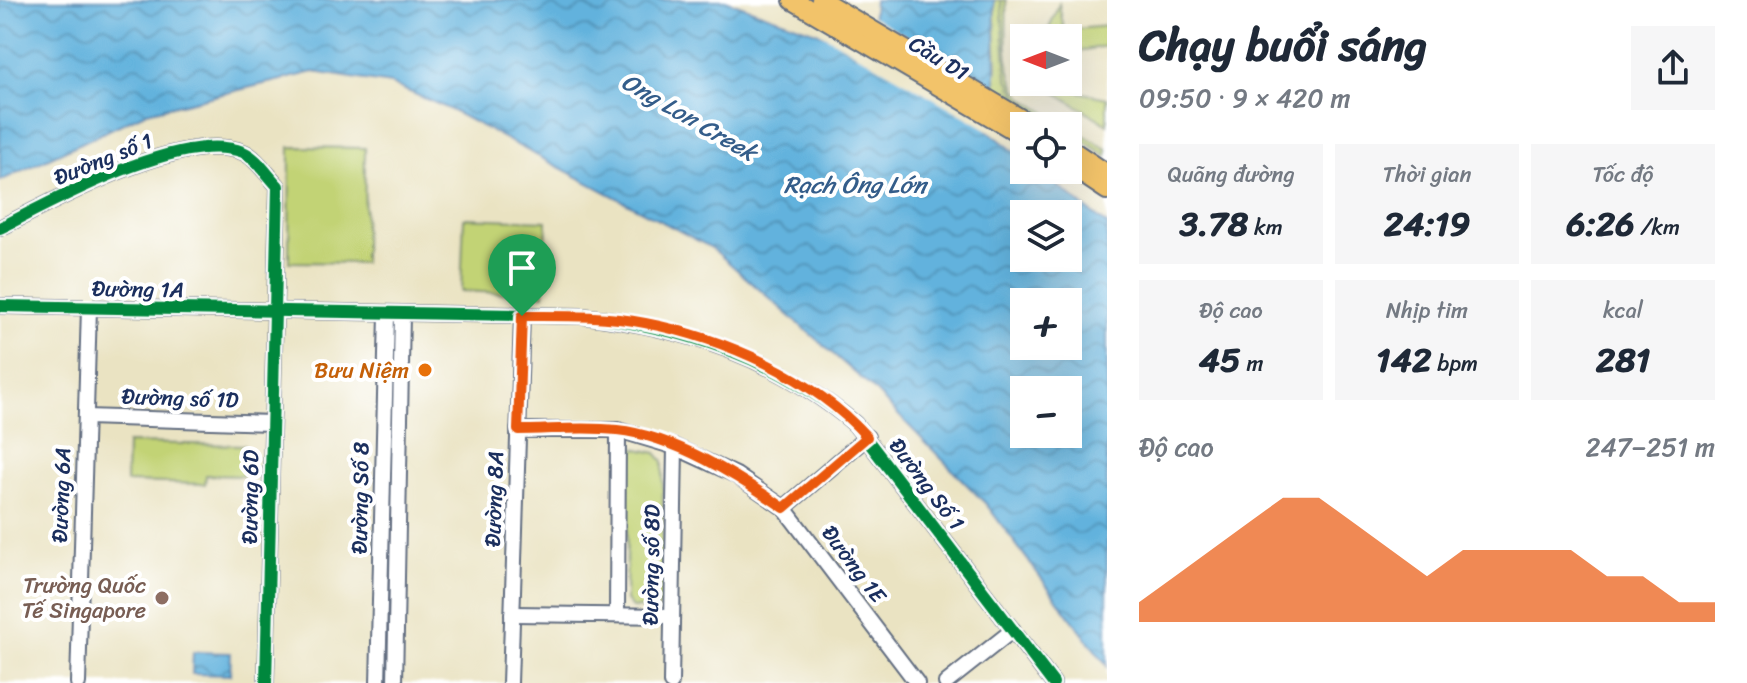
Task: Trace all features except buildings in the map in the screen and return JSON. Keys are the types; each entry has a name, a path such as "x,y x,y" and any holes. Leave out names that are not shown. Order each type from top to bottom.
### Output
{"main road":[{"path":"793,0 828,10"},
{"name":"Cầu D1","path":"828,10 1010,113"},
{"name":"Cầu D1","path":"828,10 1010,127"},
{"path":"1082,157 1107,174"},
{"path":"1082,173 1107,190"}],"street":[{"name":"Đường số 1","path":"0,228 75,189 157,157 222,146 247,153 278,186 275,312"},
{"name":"Đường 1A","path":"0,306 275,312"},
{"name":"Đường 6A","path":"78,683 89,308"},
{"path":"275,312 387,314"},
{"name":"Đường 6D","path":"266,683 275,312"},
{"name":"Đường Số 1","path":"387,314 629,321 692,335 783,374 821,396 867,437 1053,683"},
{"name":"Đường Số 8","path":"378,683 387,314"},
{"name":"Đường Số 8","path":"395,683 402,314"},
{"name":"Đường 8A","path":"510,683 522,316"},
{"name":"Đường số 1D","path":"86,417 272,423"},
{"name":"Đường 1E","path":"518,430 618,430 675,447 736,475 784,508 917,683"},
{"path":"617,615 618,430"},
{"path":"784,508 867,437"},
{"name":"Đường số 8D","path":"671,683 675,447"},
{"path":"512,614 672,616"},
{"path":"946,683 1013,630"}],"green space":[{"path":"994,0 1001,0 1010,96 994,87 997,67"},
{"path":"1001,0 1006,0 1010,85"},
{"path":"1059,4 1063,24 1051,24"},
{"path":"1107,26 1107,46 1082,50 1082,28"},
{"path":"1082,93 1107,98 1107,124 1061,96 1082,96"},
{"path":"1016,96 1022,96 1046,112 1038,112"},
{"path":"1082,134 1107,149 1107,156 1082,140"},
{"path":"290,147 365,148 364,263 289,262"},
{"path":"464,218 547,221 544,295 461,291"},
{"path":"127,443 244,445 244,476 206,475 205,484 126,482"},
{"path":"634,448 656,453 663,461 662,601 657,609 632,608 626,601 628,465 629,453"}],"water":[{"name":"Rạch Ông Lớn","path":"0,0 725,0 842,41 871,39 874,0 994,0 996,80 983,114 987,130 1010,148 1010,184 1056,184 1076,200 1010,200 1010,272 1082,272 1082,205 1107,225 1107,666 986,504 871,387 712,248 447,108 391,84 314,72 147,112 0,181"},
{"path":"193,652 231,653 230,675 192,674"}],"pier":[{"path":"869,14 998,89 987,114 991,128 1009,142 817,31 843,37 868,36"}],"cycle path":[{"path":"0,228 120,171 187,150 218,148 243,152 257,162 278,186 266,683"},
{"path":"0,306 583,316 657,328 728,349 794,381 855,424 1053,683"}],"place":[{"name":"Bưu Niệm","path":"425,370"},
{"name":"Trường Quốc Tế Singapore","path":"162,598"}],"route":[{"path":"522,316 583,316 644,323 692,335 783,374 821,396 867,437 784,508 736,475 675,447 618,430 518,430 522,316"}],"water label":[{"name":"Ong Lon Creek","path":"689,117"}]}
